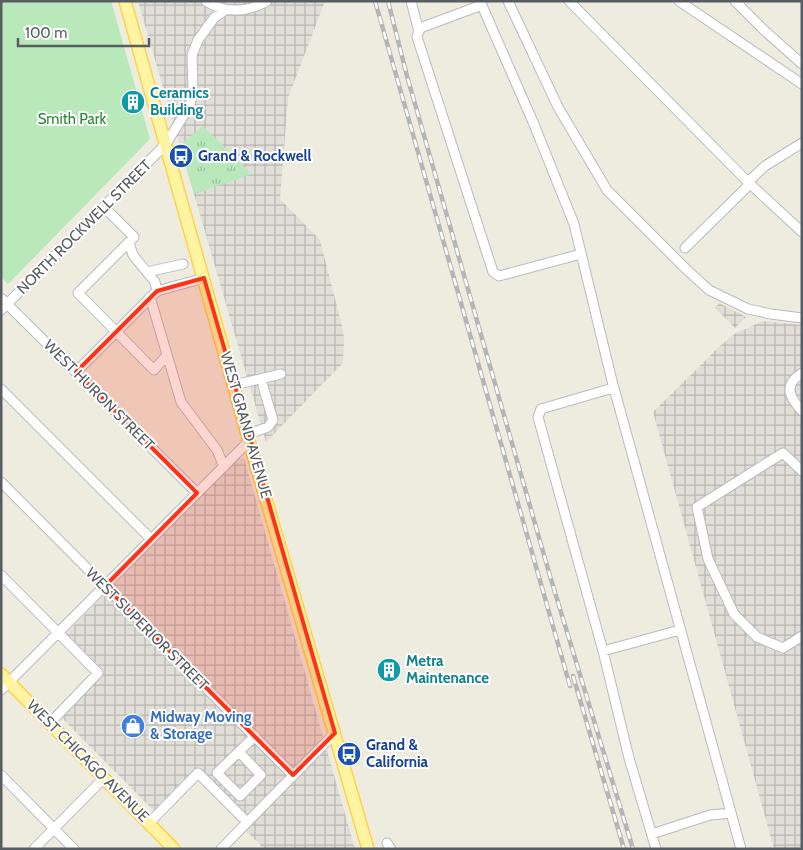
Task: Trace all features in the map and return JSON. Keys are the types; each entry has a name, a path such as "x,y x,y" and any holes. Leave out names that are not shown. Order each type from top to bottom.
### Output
{"main road":[{"name":"WEST GRAND AVENUE","path":"125,1 248,438 336,733 368,849"},
{"name":"WEST CHICAGO AVENUE","path":"4,682 50,723 174,849"}],"street":[{"path":"206,1 225,10 241,10 256,7 267,1"},
{"path":"411,1 419,32"},
{"path":"508,1 558,106 607,190 709,290 748,309 802,318"},
{"path":"569,1 749,183 802,232"},
{"path":"679,1 802,84"},
{"path":"735,1 802,64"},
{"path":"581,254 499,276 493,272 417,37 420,28 481,3 533,122 571,216 581,254 613,388 741,849"},
{"name":"NORTH ROCKWELL STREET","path":"3,304 104,207 166,144 190,105 193,91 192,55 198,40 214,18 225,10"},
{"path":"685,248 765,166 802,143"},
{"path":"104,207 134,237 78,293 154,370 167,355"},
{"path":"129,243 133,255 154,282 154,294 167,355 181,402 217,450 224,467"},
{"path":"147,272 183,264"},
{"path":"76,372 154,294 204,278"},
{"name":"WEST HURON STREET","path":"3,304 76,372 197,493"},
{"path":"802,373 795,377 789,387 791,398 802,411"},
{"path":"234,385 281,374"},
{"path":"4,682 58,632 224,467 248,438 268,427 273,420 263,386"},
{"path":"613,388 541,410 538,417 603,651 629,758 656,849"},
{"path":"1,389 151,539"},
{"path":"802,471 783,453 697,507 708,559 734,614 756,637 783,648 802,636"},
{"name":"WEST SUPERIOR STREET","path":"1,482 293,775"},
{"path":"1,575 98,673 50,723"},
{"path":"603,651 680,630"},
{"path":"221,849 336,733"},
{"path":"239,752 261,775 240,796 217,773 255,736"},
{"path":"149,823 198,773 247,822"},
{"path":"34,849 104,778"},
{"path":"3,780 74,849"},
{"path":"652,834 710,815 731,813"}],"highlighted area":[{"path":"204,278 335,733 293,775 105,586 197,493 76,372 157,291"}],"shaded area":[{"path":"138,1 325,1 288,98 280,199 320,240 342,326 344,338 343,363 266,442"},
{"path":"719,303 746,317 735,328 715,308"},
{"path":"763,321 802,325 802,849 774,849 653,412 722,344 736,333"},
{"path":"238,458 244,458 355,849 264,849 238,822 243,818 198,773 157,814 58,714 98,673 63,637"}],"green space":[{"name":"Smith Park","path":"1,1 111,1 150,139 8,284 1,277"},
{"path":"203,126 252,174 194,194 180,145"}],"railway":[{"path":"375,1 570,686"},
{"path":"388,1 407,76 550,576 633,849"},
{"path":"573,676 624,849"}],"place":[{"name":"Ceramics Building","path":"133,102"},
{"name":"Grand & Rockwell","path":"181,156"},
{"name":"Metra Maintenance","path":"389,670"},
{"name":"Midway Moving & Storage","path":"133,726"},
{"name":"Grand & California","path":"349,754"}]}
